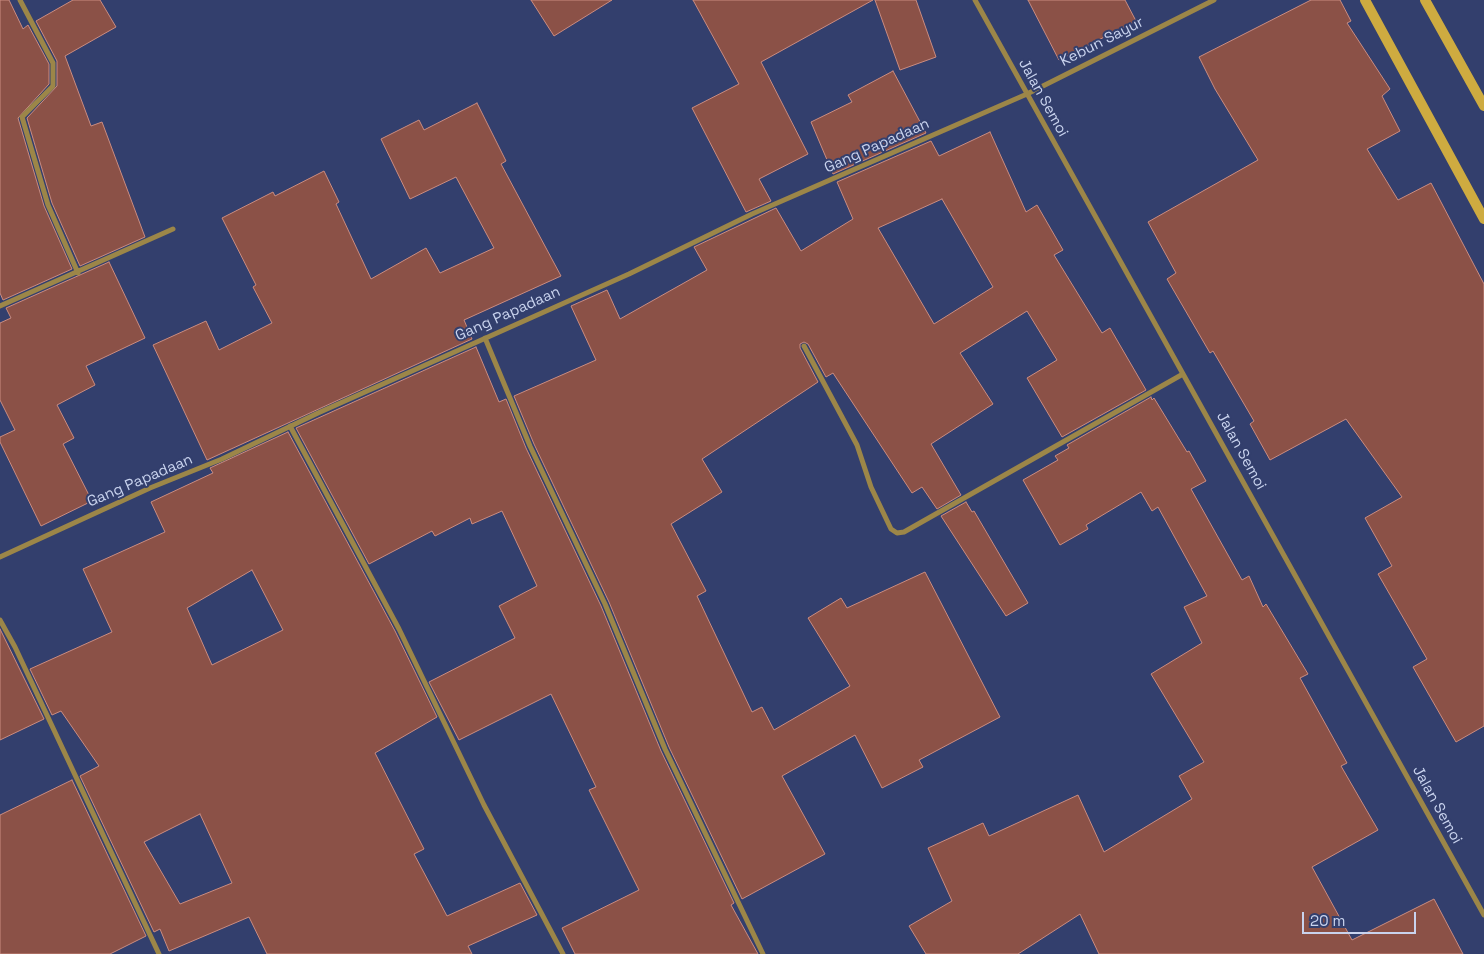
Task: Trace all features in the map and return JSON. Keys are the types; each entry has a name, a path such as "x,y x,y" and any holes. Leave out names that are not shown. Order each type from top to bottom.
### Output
{"main road":[{"path":"1365,0 1484,219"},
{"path":"1426,0 1484,106"}],"street":[{"path":"20,0 53,64 53,86 22,117 48,205 78,273"},
{"name":"Jalan Semoi","path":"975,0 1484,915"},
{"name":"Kebun Sayur","path":"1027,94 1214,0"},
{"name":"Gang Papadaan","path":"0,557 150,488 222,459 290,426 629,274 752,214 1027,94"},
{"path":"0,306 78,273 173,229"},
{"path":"484,338 530,446 604,604 665,749 763,954"},
{"path":"804,346 857,445 871,487 891,529 896,533 910,528 1183,374"},
{"path":"290,426 399,629 484,805 562,954"},
{"path":"0,620 15,647 159,954"}],"building":[{"path":"0,0 9,0 23,29 28,25 49,64 49,84 18,118 44,206 72,269 3,300 0,293"},
{"path":"73,0 100,0 116,27 65,56 91,126 102,122 145,237 80,266 52,203 27,118 57,86 57,61 36,21"},
{"path":"531,0 612,0 554,36"},
{"path":"693,0 873,0 761,62 808,154 759,179 771,201 746,212 692,108 739,84"},
{"path":"875,0 916,0 936,57 900,70"},
{"path":"1028,0 1125,0 1136,21 1059,60"},
{"path":"1311,0 1340,0 1351,21 1347,23 1390,89 1382,96 1400,131 1367,149 1398,200 1431,183 1484,284 1484,726 1456,742 1413,667 1427,659 1378,574 1392,566 1365,518 1402,497 1346,419 1270,460 1250,424 1254,421 1213,351 1210,353 1167,279 1176,273 1148,222 1258,160 1215,89 1199,57"},
{"path":"893,71 926,133 833,174 811,122 852,102 848,95"},
{"path":"477,103 506,161 501,164 561,276 464,320 472,339 207,460 153,345 206,321 219,350 272,323 253,287 256,285 222,218 273,192 275,196 324,171 339,202 336,204 371,279 426,248 440,273 494,248 456,177 410,199 381,139 419,120 424,130"},
{"path":"990,132 1026,212 1037,205 1063,250 1054,255 1102,333 1110,328 1146,390 1062,437 1027,378 1057,360 1027,311 960,353 993,404 931,444 961,495 937,509 922,487 912,493 833,373 826,377 808,344 804,342 800,344 800,348 818,382 702,459 722,492 671,524 706,591 697,596 752,712 762,707 774,730 850,686 808,618 841,598 847,608 925,572 1000,717 919,760 923,767 882,788 855,735 782,776 825,854 742,899 669,747 609,602 534,444 514,396 596,360 571,306 607,290 620,319 707,270 694,247 776,208 801,251 853,219 837,182 931,141 939,156","holes":["942,199 993,287 934,324 878,228"]},
{"path":"109,262 145,338 86,366 95,385 57,405 74,438 63,444 92,501 41,526 0,442 0,437 15,430 0,400 0,323 11,318 6,308"},
{"path":"476,347 499,402 506,399 526,448 601,606 661,751 734,903 731,905 758,954 575,954 562,928 639,890 589,790 596,787 551,694 459,740 429,682 515,638 499,606 537,586 502,511 472,524 470,518 435,536 432,531 369,564 296,428"},
{"path":"1151,397 1152,400 1154,398 1187,452 1189,451 1206,481 1191,489 1242,580 1249,576 1263,607 1266,604 1308,674 1300,678 1347,763 1341,766 1378,830 1312,867 1352,940 1434,899 1463,954 1099,954 1080,914 1018,954 926,954 909,926 952,901 928,848 983,823 989,836 1078,795 1104,852 1192,799 1179,776 1204,762 1151,674 1202,643 1184,607 1207,596 1158,507 1152,511 1141,492 1086,525 1088,529 1060,545 1023,480 1058,460 1055,456 1069,448 1067,445"},
{"path":"288,432 395,631 437,717 375,753 424,849 414,854 447,916 520,883 537,915 468,946 472,954 267,954 249,917 169,951 160,929 154,932 80,776 99,766 61,711 52,715 30,669 112,632 83,569 165,532 151,502 213,473 210,468","holes":["252,570 283,630 212,665 187,608","200,814 232,883 180,904 144,842"]},
{"path":"966,502 972,512 974,511 1028,603 1006,616 941,516"},
{"path":"0,629 44,719 0,740"},
{"path":"72,780 146,936 110,954 0,954 0,815"}]}
